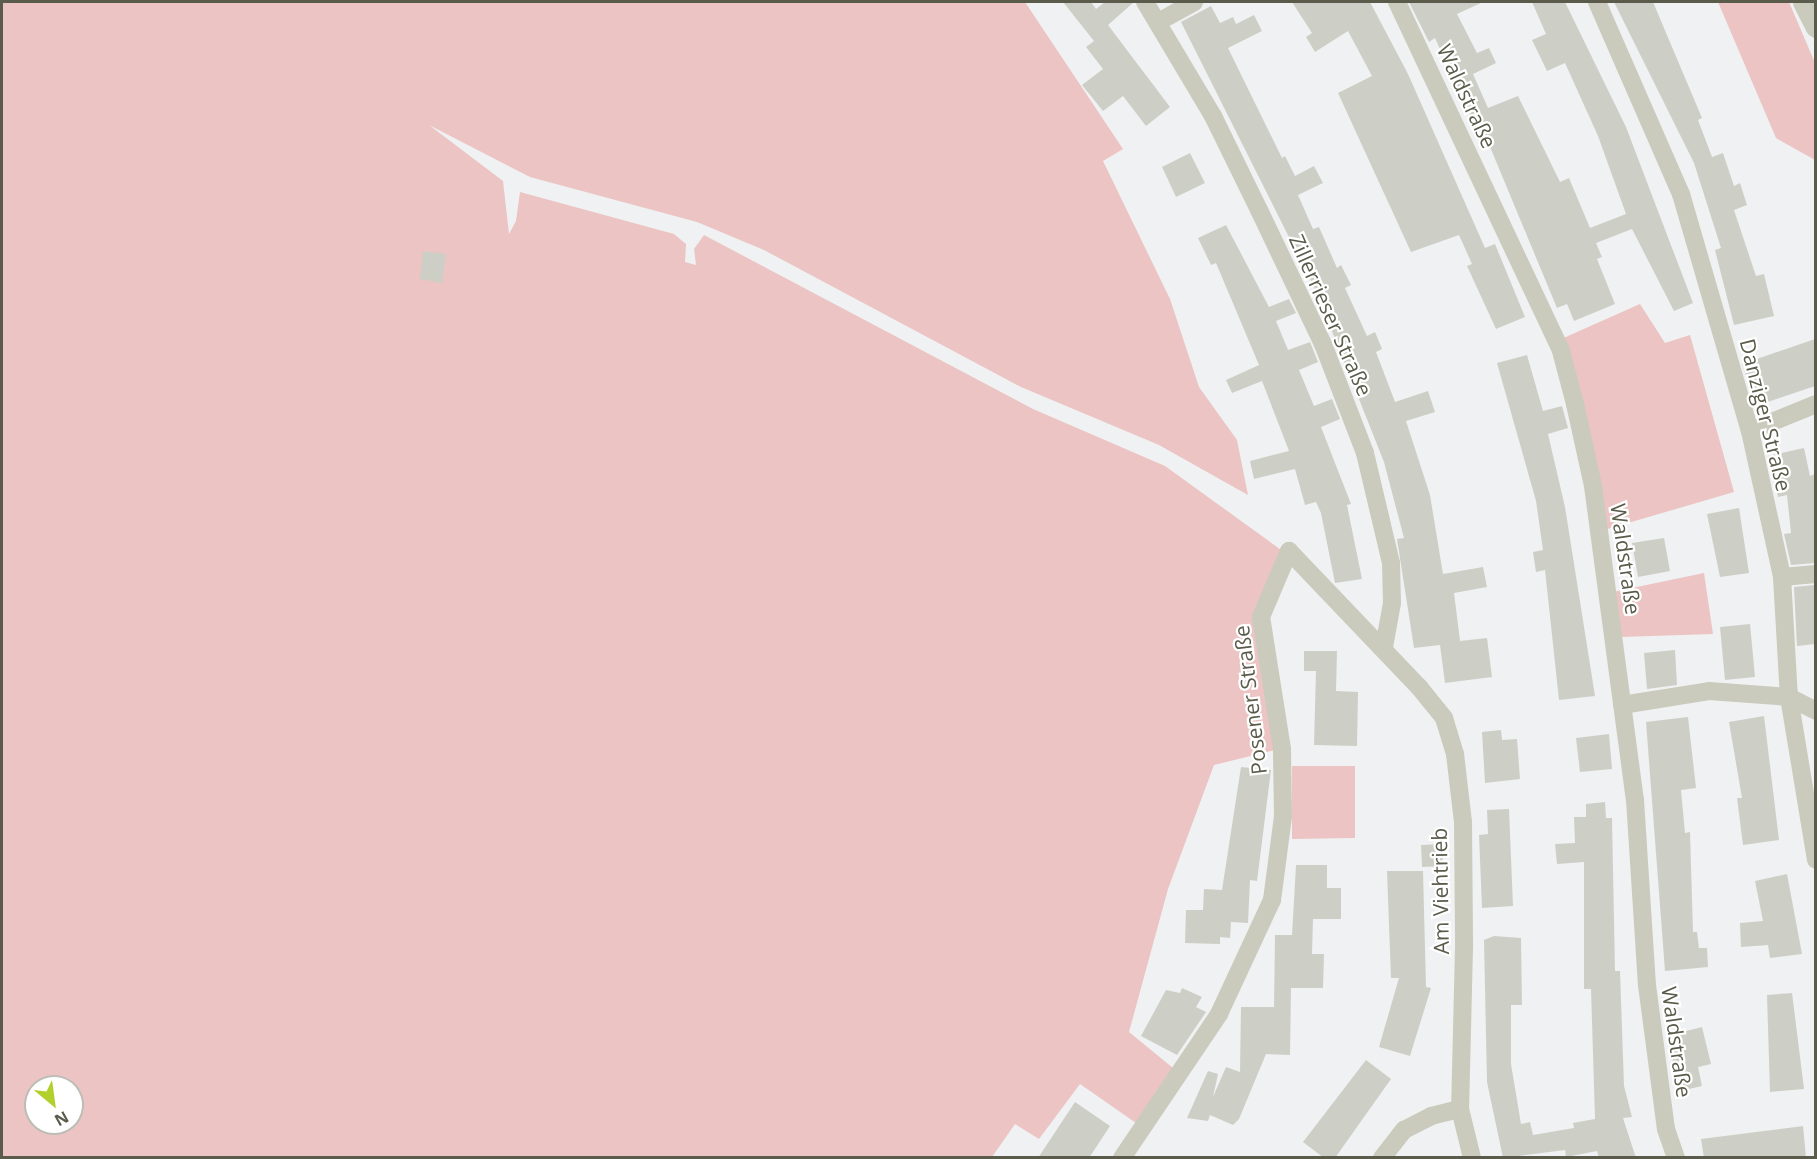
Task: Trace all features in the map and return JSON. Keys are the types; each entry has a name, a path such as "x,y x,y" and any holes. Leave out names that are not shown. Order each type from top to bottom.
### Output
{"street":[{"name":"Zillerrieser Straße","path":"1145,2 1160,21 1260,212 1323,344 1365,453 1390,563 1392,603 1384,646"},
{"path":"1160,21 1194,2"},
{"name":"Waldstraße","path":"1397,2 1560,351 1593,486 1635,800 1647,985 1666,1129 1676,1158"},
{"name":"Danziger Straße","path":"1597,2 1681,194 1750,431 1782,577 1789,697 1815,860"},
{"path":"1803,2 1815,27"},
{"path":"1750,431 1815,404"},
{"name":"Posener Straße","path":"1122,1158 1219,1014 1272,900 1282,816 1282,749 1261,617 1289,551 1384,646"},
{"path":"1782,577 1815,574"},
{"name":"Am Viehtrieb","path":"1384,646 1444,718 1455,754 1462,822 1464,948 1460,1109 1472,1158"},
{"path":"1622,705 1709,691 1789,697 1815,711"},
{"path":"1382,1158 1404,1130 1460,1109"}],"shaded area":[{"path":"2,2 1025,2 1123,149 1103,161 1170,299 1199,387 1237,440 1248,495 1159,445 1021,387 764,250 697,222 530,177 429,125 503,181 509,234 516,221 520,192 674,234 686,244 685,262 696,265 694,249 704,235 1033,409 1165,466 1284,552 1257,617 1279,749 1214,765 1168,889 1129,1032 1173,1068 1136,1123 1080,1084 1039,1139 1015,1124 992,1157 2,1158"},
{"path":"1718,2 1789,2 1815,63 1815,160 1776,138"},
{"path":"1640,304 1665,343 1690,335 1734,492 1604,530 1559,340"},
{"path":"1704,573 1713,634 1620,637 1613,592"},
{"path":"1292,766 1355,766 1355,838 1292,839"}],"building":[{"path":"1063,2 1091,2 1096,9 1105,2 1134,2 1108,25 1170,107 1146,126 1123,96 1103,111 1082,85 1103,69 1086,47 1094,41"},
{"path":"1292,2 1370,2 1408,74 1485,248 1495,244 1525,317 1496,329 1467,266 1472,264 1459,235 1411,252 1338,93 1372,76 1348,31 1315,52 1306,37 1312,33"},
{"path":"1409,2 1483,2 1457,14 1477,53 1489,48 1496,63 1473,74 1488,108 1518,96 1560,182 1569,178 1590,228 1626,214 1598,136 1565,63 1547,71 1532,40 1546,34 1532,2 1565,2 1626,127 1693,303 1674,311 1632,229 1596,243 1602,257 1597,259 1615,304 1574,321 1567,304 1557,308 1488,142 1484,144 1435,38 1429,42"},
{"path":"1614,2 1653,2 1702,118 1698,120 1712,157 1723,153 1734,186 1740,183 1747,205 1734,210 1756,276 1764,274 1774,316 1734,325 1715,250 1721,248 1694,163"},
{"path":"1211,6 1220,23 1233,17 1236,24 1254,15 1262,31 1228,48 1282,158 1285,156 1295,176 1314,166 1323,183 1298,195 1313,229 1319,227 1337,268 1341,265 1351,285 1345,288 1367,336 1375,332 1382,349 1376,352 1395,402 1428,391 1435,412 1406,421 1430,495 1443,574 1483,567 1487,587 1454,593 1460,641 1487,638 1492,677 1445,683 1440,645 1414,648 1397,539 1404,538 1384,462 1316,291 1181,22"},
{"path":"1190,153 1205,183 1176,197 1162,167"},
{"path":"1226,225 1269,307 1289,299 1296,313 1276,321 1288,350 1310,342 1318,362 1299,370 1314,406 1332,399 1340,419 1321,427 1351,504 1347,505 1362,579 1335,583 1321,513 1316,502 1305,505 1295,469 1254,479 1250,461 1289,451 1262,381 1232,393 1226,380 1259,365 1216,263 1211,265 1198,238"},
{"path":"423,251 446,254 442,283 420,279"},
{"path":"1815,339 1815,386 1756,406 1742,364"},
{"path":"1527,355 1543,411 1562,406 1568,428 1548,434 1565,507 1595,696 1559,700 1545,570 1536,572 1533,552 1543,550 1536,501 1497,363"},
{"path":"1804,448 1810,476 1815,474 1815,563 1791,565 1784,534 1791,533 1787,495 1778,497 1768,456"},
{"path":"1739,508 1749,573 1720,577 1707,514"},
{"path":"1664,538 1670,571 1638,577 1632,543"},
{"path":"1815,585 1815,644 1797,646 1794,587"},
{"path":"1750,624 1755,677 1725,680 1720,627"},
{"path":"1675,650 1677,685 1647,689 1644,653"},
{"path":"1304,651 1337,651 1336,691 1358,692 1357,746 1314,745 1316,671 1304,671"},
{"path":"1764,716 1779,840 1743,845 1737,798 1742,798 1729,722"},
{"path":"1688,717 1696,788 1681,790 1685,833 1690,832 1693,932 1697,932 1699,948 1707,948 1708,967 1665,971 1646,722"},
{"path":"1501,730 1502,740 1517,739 1520,779 1485,783 1482,732"},
{"path":"1609,734 1612,769 1580,772 1576,738"},
{"path":"1241,767 1271,770 1257,881 1250,880 1248,923 1231,922 1230,938 1220,937 1220,944 1185,943 1186,910 1203,910 1204,889 1222,890"},
{"path":"1605,802 1606,818 1612,818 1615,971 1620,971 1624,1086 1632,1117 1623,1118 1636,1158 1599,1158 1597,1151 1566,1157 1565,1150 1503,1158 1487,1082 1484,940 1494,936 1521,938 1522,1005 1511,1005 1511,1064 1521,1124 1530,1122 1533,1135 1574,1128 1573,1123 1595,1119 1591,989 1584,989 1584,862 1557,864 1555,844 1575,843 1574,817 1586,817 1586,804"},
{"path":"1509,809 1513,906 1482,908 1479,835 1488,834 1487,810"},
{"path":"1442,844 1443,866 1422,867 1421,845"},
{"path":"1296,865 1327,865 1327,888 1341,888 1341,919 1313,919 1312,954 1324,954 1323,988 1291,988 1290,1055 1266,1054 1239,1119 1233,1125 1210,1115 1208,1121 1187,1118 1208,1071 1218,1074 1213,1097 1226,1067 1240,1072 1241,1007 1274,1007 1275,935 1292,935"},
{"path":"1387,871 1423,871 1426,987 1431,988 1410,1056 1379,1047 1399,978 1391,978"},
{"path":"1787,874 1802,954 1770,958 1768,945 1741,947 1740,923 1763,921 1755,881"},
{"path":"1182,988 1202,997 1196,1007 1206,1012 1177,1055 1141,1036 1166,990 1180,993"},
{"path":"1792,993 1804,1089 1770,1092 1767,995"},
{"path":"1702,1027 1711,1064 1698,1067 1702,1086 1680,1091 1667,1036"},
{"path":"1366,1060 1391,1079 1335,1158 1324,1158 1303,1142"},
{"path":"1075,1102 1110,1126 1089,1158 1038,1158"},
{"path":"1803,1126 1806,1158 1704,1158 1701,1139"}]}
